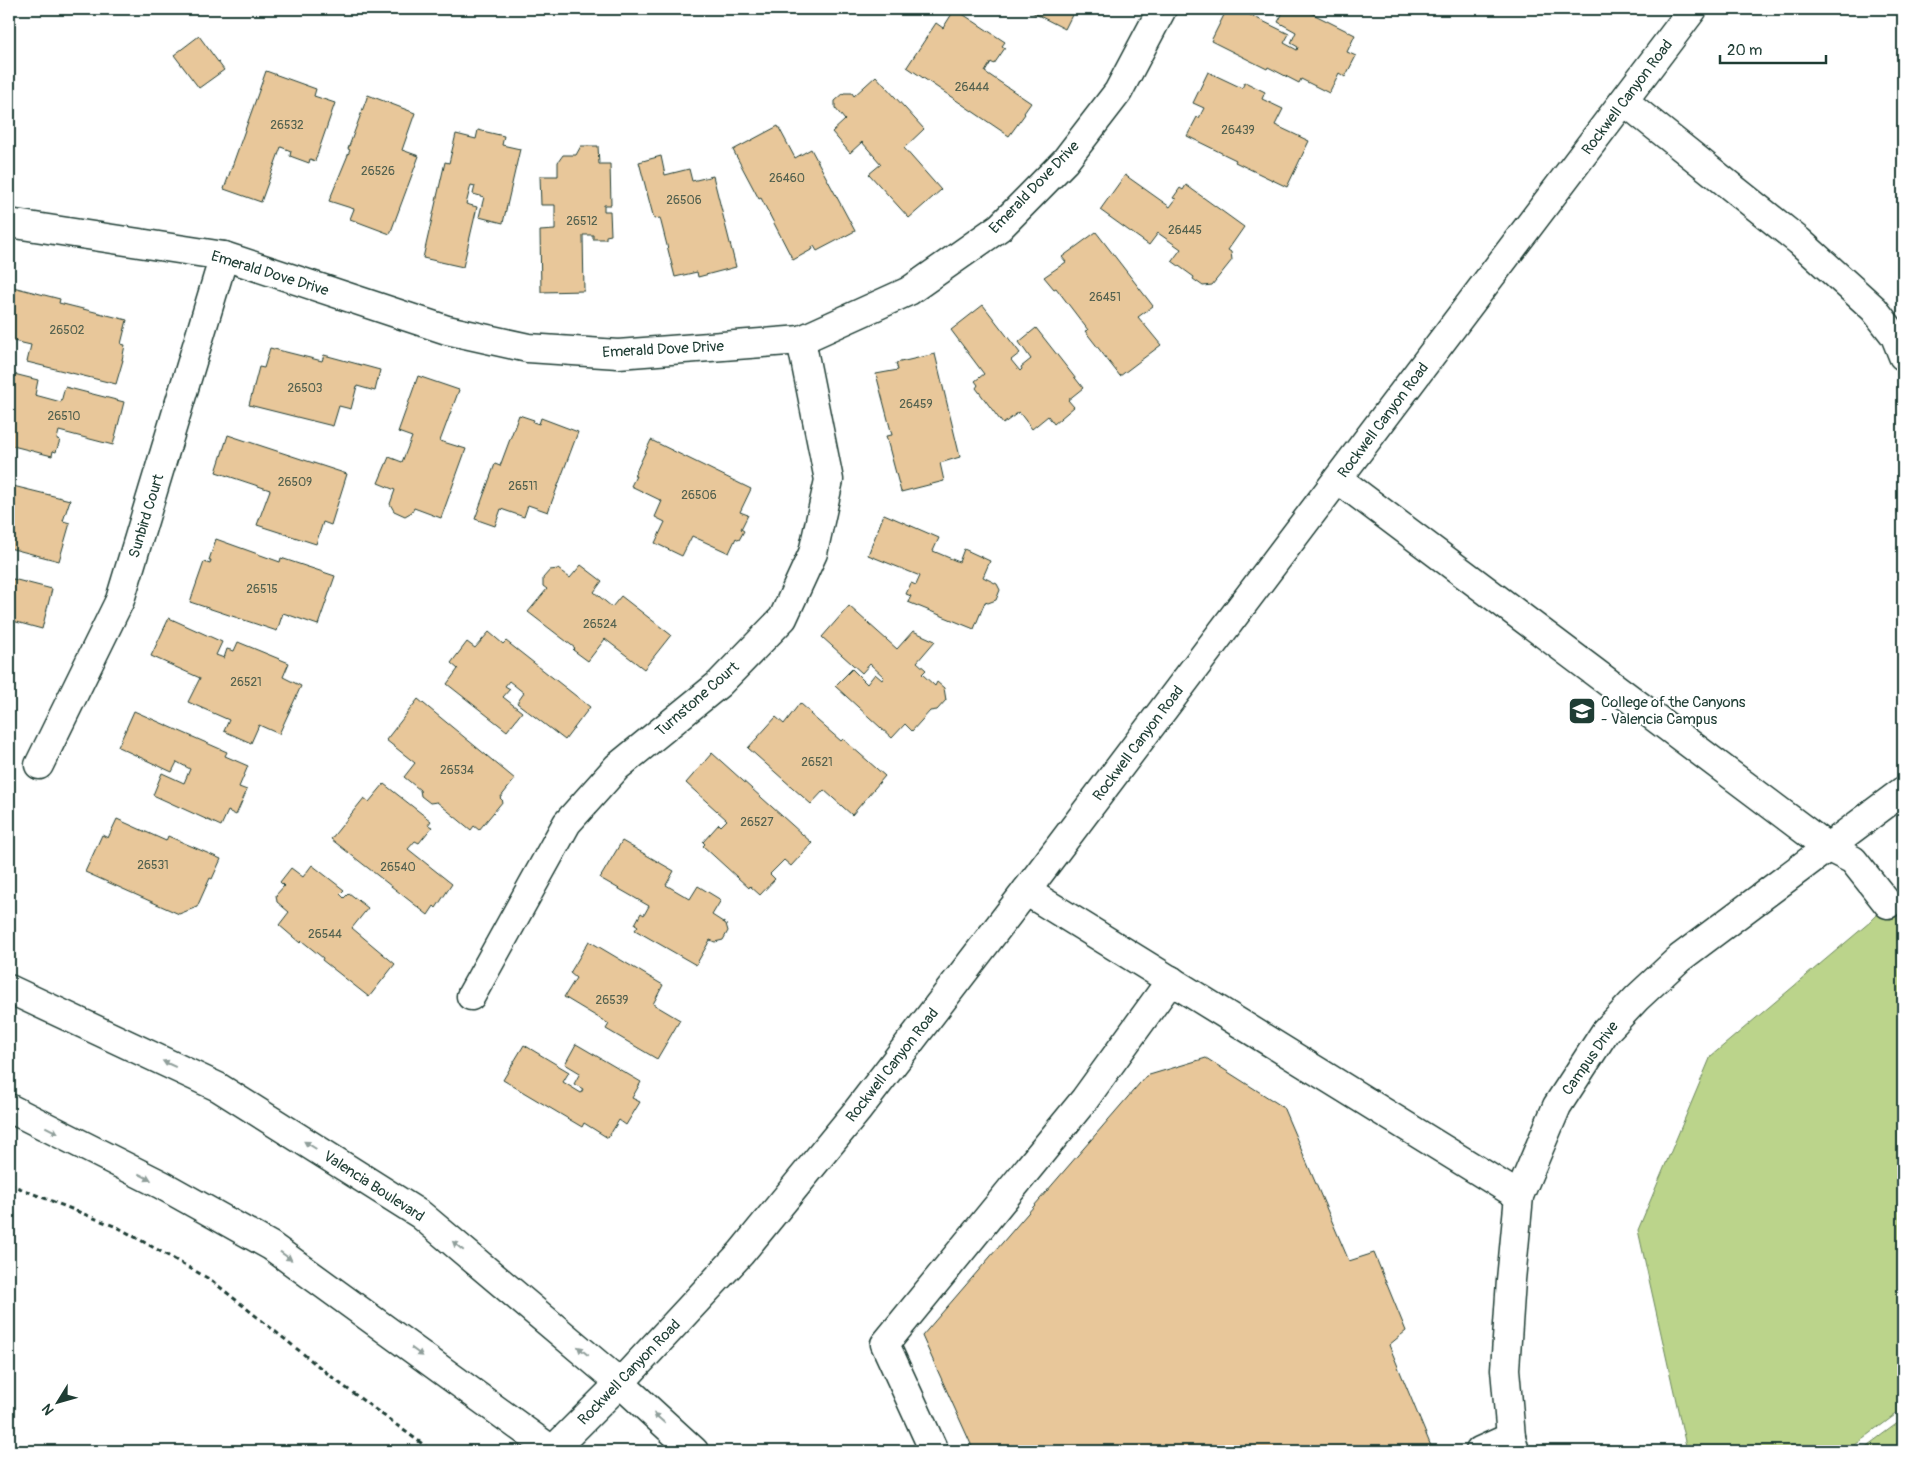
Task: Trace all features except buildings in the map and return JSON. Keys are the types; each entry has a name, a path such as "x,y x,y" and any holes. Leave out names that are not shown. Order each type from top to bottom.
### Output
{"street":[{"name":"Emerald Dove Drive","path":"9,223 224,256 448,330 528,348 618,354 801,340 909,291 1000,227 1065,161 1118,92 1162,9"},
{"name":"Rockwell Canyon Road","path":"553,1451 741,1254 857,1111 1026,891 1693,9"},
{"path":"1624,101 1799,241 1874,309 1895,336 1903,356"},
{"name":"Sunbird Court","path":"39,765 120,600 224,256"},
{"name":"Turnstone Court","path":"471,996 568,823 617,767 719,684 783,618 813,553 829,480 801,340"},
{"path":"1338,478 1827,847 1853,860 1888,904"},
{"name":"Campus Drive","path":"1513,1444 1505,1369 1519,1196 1557,1106 1605,1032 1637,998 1680,958 1903,792"},
{"path":"1026,891 1519,1196"},
{"path":"934,1451 885,1344 1085,1099 1171,980"},
{"name":"Valencia Boulevard","path":"9,989 218,1087 421,1215 620,1382 694,1451"},
{"path":"9,1108 162,1185 271,1246 553,1451"},
{"path":"1480,1451 1513,1444"}],"path":[{"path":"9,1184 119,1228 211,1280 342,1385 432,1451"}],"green space":[{"path":"1903,890 1903,1409 1847,1451 1688,1451 1638,1230 1711,1056 1870,922"},
{"path":"1903,1419 1903,1451 1860,1451"}],"place":[{"name":"College of the Canyons - Valencia Campus","path":"1582,711"}]}
